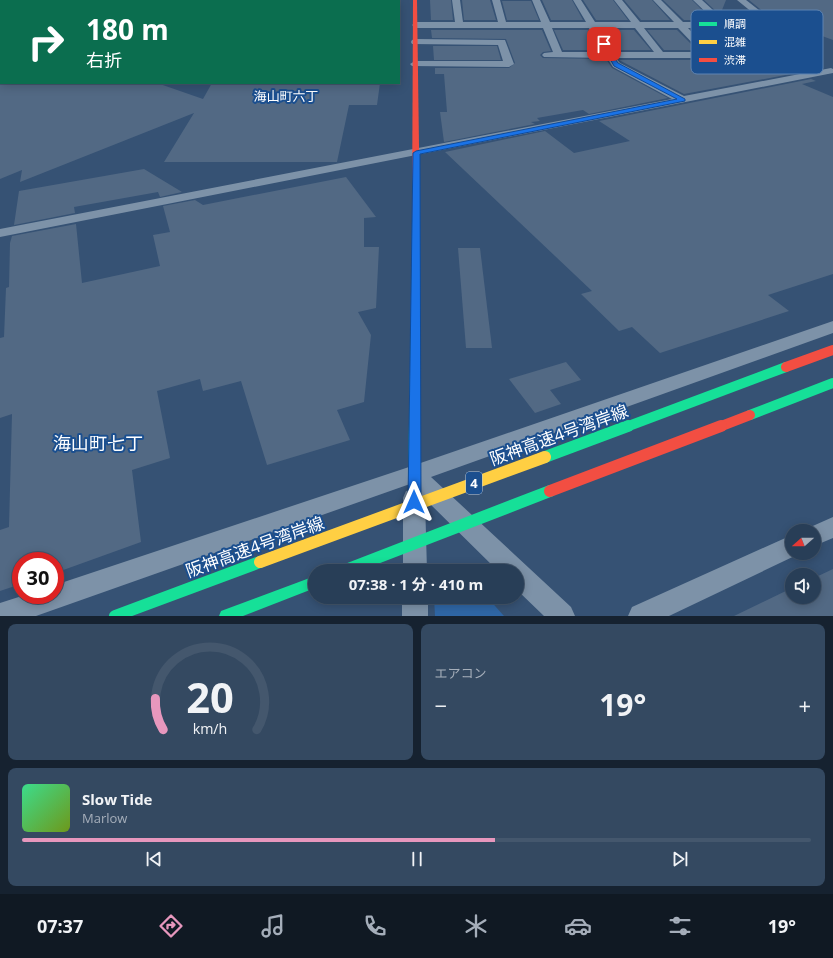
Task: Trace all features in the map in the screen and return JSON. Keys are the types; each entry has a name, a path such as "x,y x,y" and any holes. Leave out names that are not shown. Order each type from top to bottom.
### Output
{"main road":[{"path":"414,474 416,153 415,0"},
{"name":"阪神高速4号湾岸線","path":"115,616 833,350"},
{"path":"361,564 833,383"},
{"path":"226,616 308,585"}],"street":[{"path":"456,0 459,25"},
{"path":"496,0 503,25"},
{"path":"536,0 559,55"},
{"path":"577,0 616,64 683,100"},
{"path":"618,0 660,54"},
{"path":"657,0 691,35"},
{"path":"697,0 708,10"},
{"path":"741,0 753,10"},
{"path":"416,25 691,25"},
{"path":"415,42 502,42 509,64 415,64"},
{"path":"546,55 691,54"},
{"path":"823,64 832,71"},
{"path":"0,233 817,74"},
{"path":"0,616 414,474 833,327"},
{"path":"414,474 415,564"},
{"path":"414,474 508,564"},
{"path":"821,533 833,527"},
{"path":"642,616 785,549"},
{"path":"524,580 562,616"},
{"path":"415,604 415,616"}],"shaded area":[{"path":"434,604 493,604 504,616 435,616"}],"building":[{"path":"430,0 451,0 453,20 431,20"},
{"path":"462,0 490,0 496,20 464,20"},
{"path":"542,0 572,0 583,20 551,20"},
{"path":"583,0 613,0 628,20 596,20"},
{"path":"624,0 652,0 670,20 641,20"},
{"path":"663,0 692,0 702,10 691,10 691,20 684,20"},
{"path":"704,0 726,0 722,10 715,10"},
{"path":"749,0 833,0 833,40 823,36 823,10 761,10"},
{"path":"502,1 531,1 539,20 507,20"},
{"path":"431,30 542,30 551,51 543,52 540,55 543,58 606,59 612,68 668,98 589,114 583,110 537,118 540,121 531,122 535,124 444,142 440,112 447,112 444,74 435,74 435,68 509,68 515,63 506,39 432,38"},
{"path":"554,30 588,30 601,50 563,50"},
{"path":"601,30 634,30 651,50 614,50"},
{"path":"647,30 677,30 691,44 691,50 664,50"},
{"path":"433,46 497,46 501,60 434,60"},
{"path":"619,60 691,60 691,74 791,74 684,94"},
{"path":"811,79 816,81 802,84 833,97 833,274 768,295 789,311 660,353 632,327 619,331 581,294 592,291 445,152 545,131 574,153 630,141 599,121"},
{"path":"0,84 160,84 203,99 211,84 380,84 377,105 349,105 337,162 164,162 194,113 20,182 22,170 0,179"},
{"path":"144,169 182,192 160,197 158,192 74,207 75,213 14,225 19,191"},
{"path":"346,177 376,217 364,218 364,247 379,247 376,308 358,312 371,335 364,402 337,410 350,440 267,465 241,381 203,391 200,379 157,391 170,458 132,470 141,542 64,570 64,552 12,552 12,587 0,591 0,530 9,527 12,414 0,418 0,338 4,337 6,288 9,287 10,243 12,236 76,224 82,283 160,266 153,235 170,232 163,206 195,200 203,205"},
{"path":"458,248 480,248 492,348 466,348"},
{"path":"566,362 581,380 550,390 561,404 535,413 509,379"},
{"path":"833,569 833,616 734,616 785,591 785,604 821,604 821,575"}],"traffic: fast":[{"path":"414,474 416,219"},
{"path":"545,457 786,367"},
{"path":"750,415 833,383"},
{"path":"361,564 550,491"},
{"path":"115,616 260,562"},
{"path":"226,616 308,585"}],"traffic: jam":[{"path":"415,0 416,219"},
{"path":"786,367 833,350"},
{"path":"550,491 750,415"}],"traffic: slow":[{"path":"260,562 545,457"}],"district":[{"name":"海山町六丁","path":"286,96"},
{"name":"海山町七丁","path":"98,444"}],"route":[{"path":"414,502 416,153 683,100 616,64 604,44"}]}
